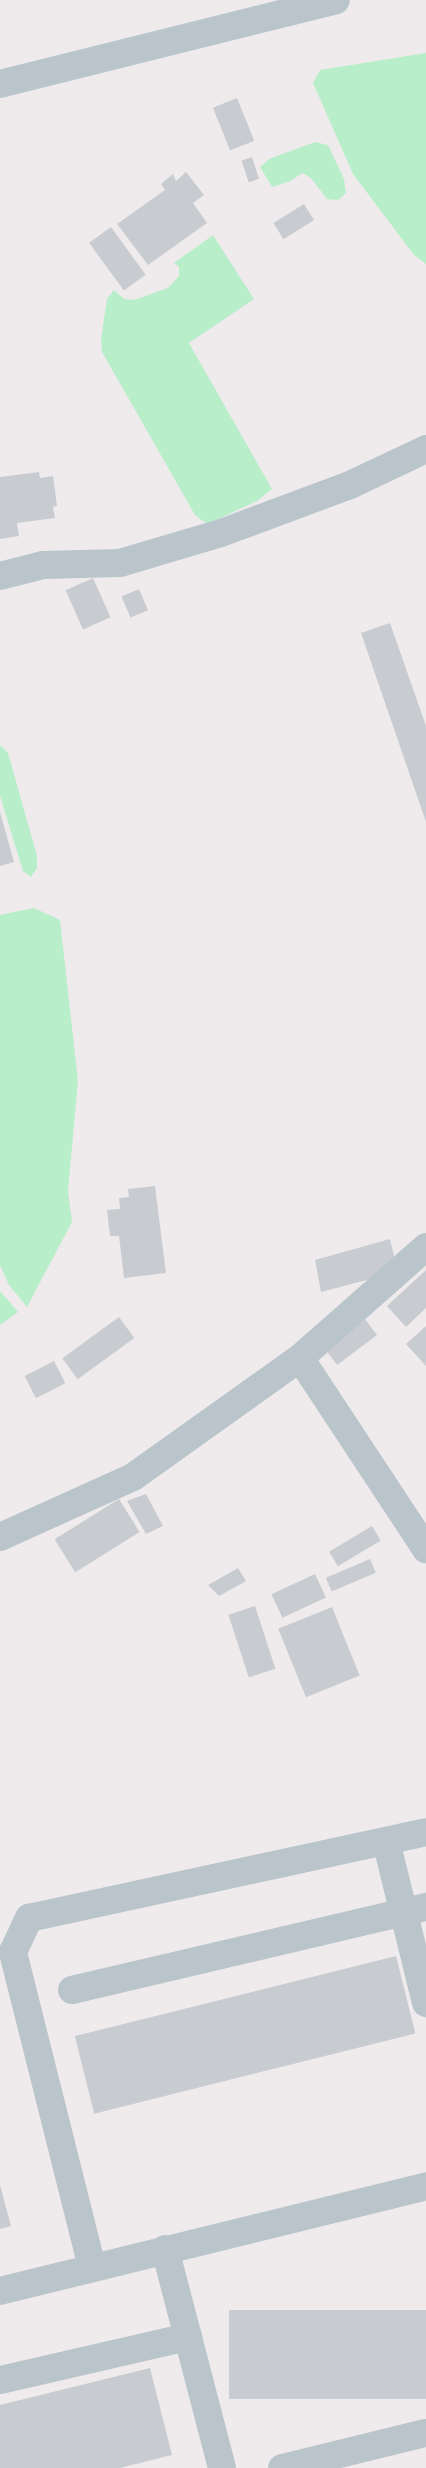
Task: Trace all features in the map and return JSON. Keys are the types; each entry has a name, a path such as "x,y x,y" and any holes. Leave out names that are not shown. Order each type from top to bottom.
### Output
{"street":[{"path":"0,84 336,0"},
{"path":"0,576 43,565 120,563 212,536 350,485 426,449"},
{"path":"0,1537 133,1477 300,1358 426,1247"},
{"path":"300,1358 426,1549"},
{"path":"92,2267 13,1952 29,1918 426,1832"},
{"path":"386,1841 414,1910 426,2003"},
{"path":"72,1990 414,1910"},
{"path":"0,2291 426,2186"},
{"path":"165,2250 222,2468"},
{"path":"0,2380 188,2337"},
{"path":"282,2468 426,2433"}],"green space":[{"path":"426,53 426,264 414,255 353,174 313,83 320,70"},
{"path":"315,142 328,145 344,179 346,193 338,200 327,199 311,178 303,173 290,181 272,187 260,167 269,159"},
{"path":"213,235 254,299 189,343 272,489 257,501 207,524 195,515 102,352 101,339 107,299 114,290 124,299 134,300 168,288 179,276 179,267 174,263"},
{"path":"0,745 8,753 37,856 37,868 31,877 23,871 0,796"},
{"path":"34,908 60,920 78,1081 68,1191 72,1222 27,1307 9,1285 0,1265 0,915"},
{"path":"0,1291 18,1312 0,1325"}],"building":[{"path":"237,98 254,141 230,150 213,108"},
{"path":"252,157 259,179 249,182 242,160"},
{"path":"186,172 204,195 193,203 207,223 148,265 117,224 165,190 161,184 173,174 176,181"},
{"path":"304,204 314,220 284,239 273,223"},
{"path":"111,227 146,275 124,291 89,243"},
{"path":"39,472 40,478 53,476 57,506 53,507 55,518 17,523 19,536 0,539 0,477"},
{"path":"93,578 110,617 83,629 66,590"},
{"path":"139,589 148,610 130,618 122,596"},
{"path":"390,623 426,726 426,822 361,633"},
{"path":"0,812 14,862 0,866"},
{"path":"155,1186 166,1273 124,1278 119,1236 110,1236 107,1210 120,1209 119,1198 129,1197 128,1189"},
{"path":"390,1239 395,1260 378,1277 321,1292 315,1260"},
{"path":"426,1270 426,1308 406,1327 387,1306"},
{"path":"119,1317 134,1338 78,1379 62,1358"},
{"path":"365,1319 377,1335 337,1365 325,1349"},
{"path":"426,1326 426,1366 406,1344"},
{"path":"54,1361 65,1383 36,1398 25,1376"},
{"path":"146,1494 163,1526 146,1534 127,1501"},
{"path":"119,1499 140,1532 75,1572 55,1539"},
{"path":"372,1526 381,1541 338,1566 329,1552"},
{"path":"370,1559 376,1573 332,1592 326,1578"},
{"path":"238,1568 246,1581 219,1596 208,1585"},
{"path":"315,1574 326,1598 282,1618 271,1594"},
{"path":"255,1606 275,1669 249,1677 228,1615"},
{"path":"332,1607 360,1676 306,1697 278,1629"},
{"path":"396,1956 415,2034 94,2114 75,2036"},
{"path":"0,2185 11,2226 0,2229"},
{"path":"229,2310 426,2310 426,2399 229,2399"},
{"path":"150,2368 172,2455 120,2468 0,2468 0,2405"}]}
